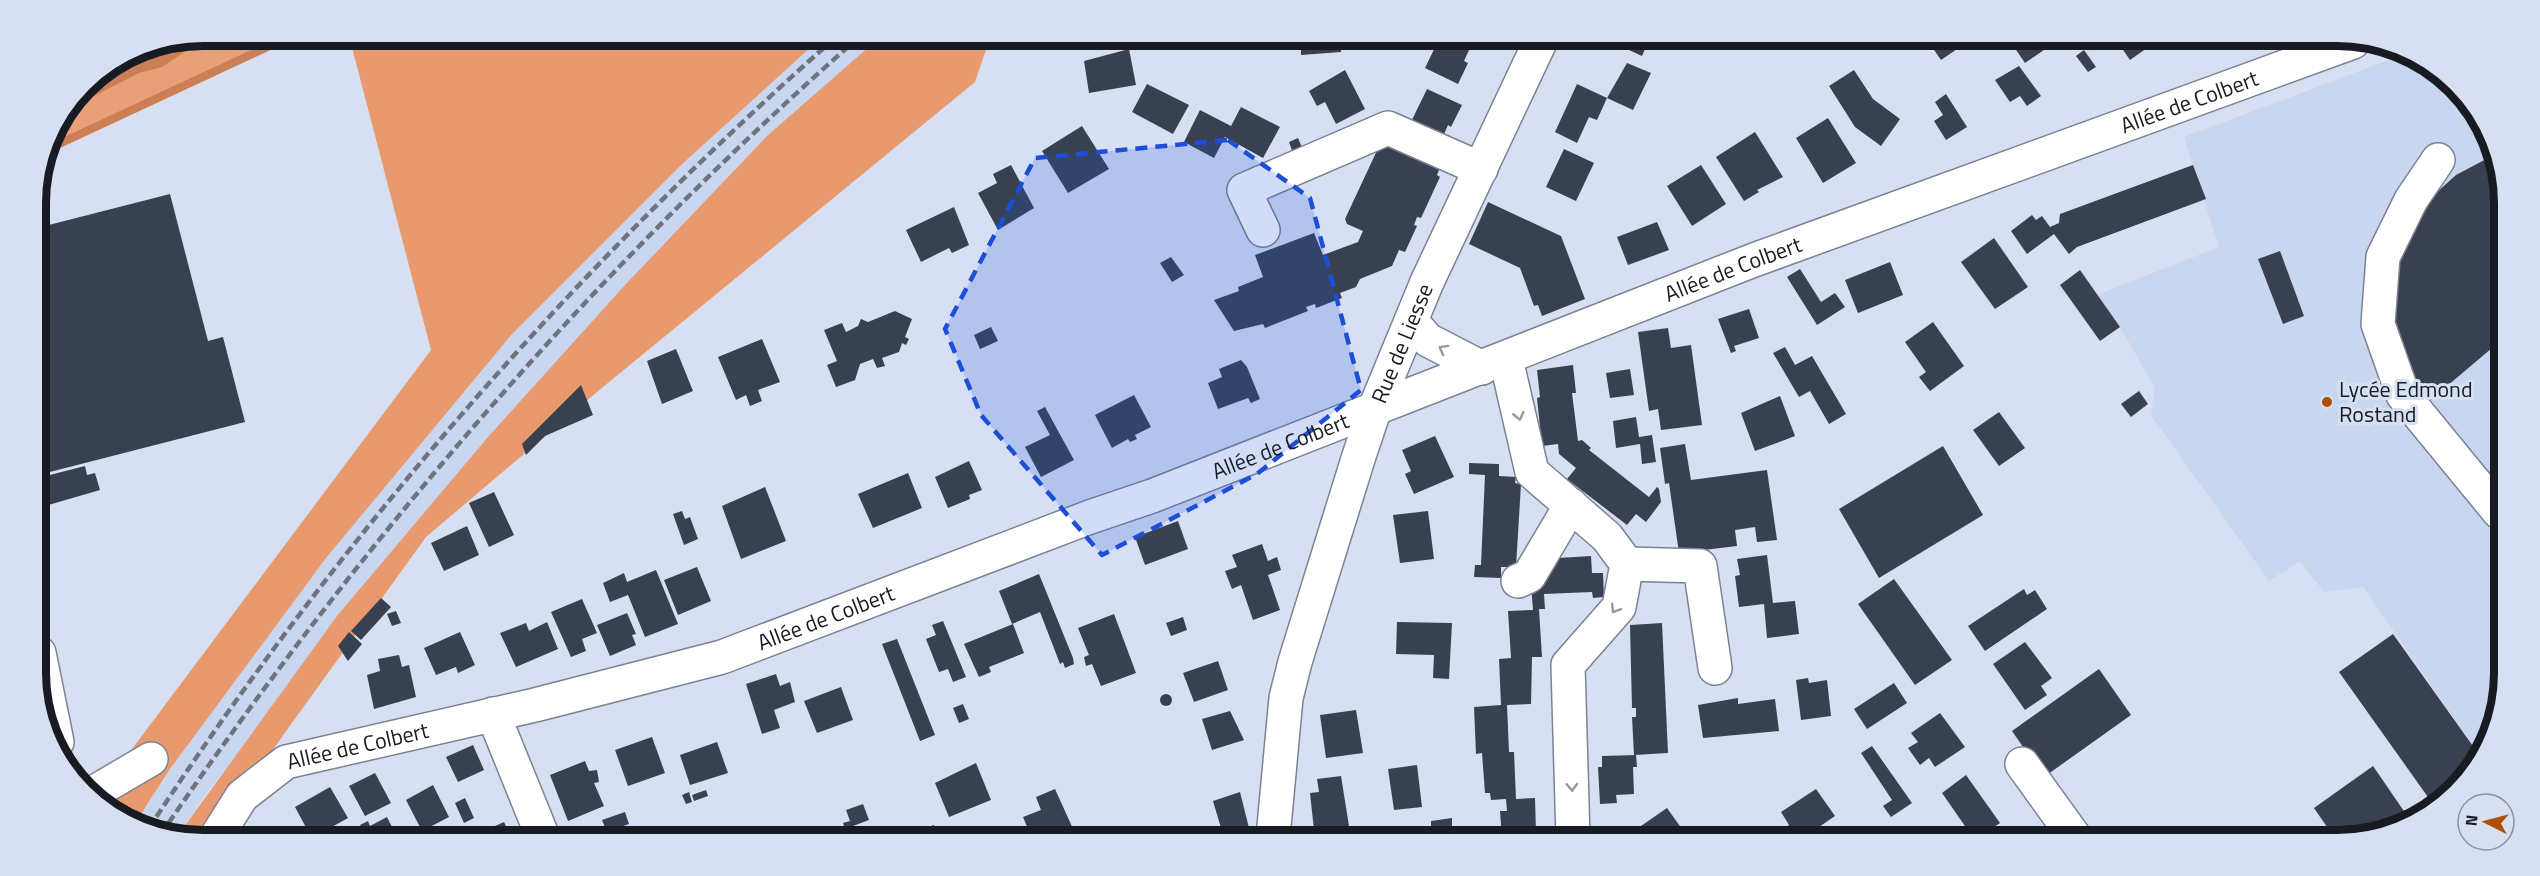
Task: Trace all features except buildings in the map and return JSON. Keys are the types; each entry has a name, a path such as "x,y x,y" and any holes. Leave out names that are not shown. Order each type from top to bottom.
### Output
{"street":[{"name":"Rue de Liesse","path":"1273,830 1277,775 1288,689 1375,408 1411,321 1537,46"},
{"name":"Allée de Colbert","path":"221,830 242,796 286,762 722,657 1080,520 1152,496 1375,408 1494,364 1754,260 2342,46"},
{"path":"1263,230 1244,190 1388,128 1482,169"},
{"path":"2438,160 2411,200 2384,257 2378,324 2403,396 2494,506"},
{"path":"1411,321 1428,340 1494,364 1532,472 1607,537 1627,564 1619,607 1568,665 1573,829"},
{"path":"1518,581 1529,576 1571,506"},
{"path":"1627,564 1700,567 1716,668"},
{"path":"493,714 540,830"},
{"path":"99,790 151,759"},
{"path":"2022,764 2069,829"}],"highlighted area":[{"path":"1228,140 1310,198 1361,390 1257,474 1102,555 981,415 945,329 1035,158"}],"shaded area":[{"path":"278,46 57,145 67,125 85,100 100,85 125,67 153,55 183,48"},
{"path":"352,46 812,46 680,166 512,334 326,558 170,769 139,816 125,809 111,799 129,753 431,350"},
{"path":"812,46 870,46 767,136 625,285 488,437 208,791 183,828 139,816 170,769 326,558 512,333 680,166"},
{"path":"870,46 987,46 975,82 603,387 426,537 215,830 183,828 337,616 488,437 625,285 767,136"},
{"path":"192,47 162,67 139,73 84,101 100,85 125,67 163,52"},
{"name":"Lycée Edmond Rostand","path":"2395,58 2415,67 2448,92 2467,116 2477,134 2490,173 2494,203 2494,673 2488,713 2482,733 2474,747 2363,587 2324,592 2300,561 2269,581 2151,415 2155,388 2120,327 2097,295 2219,247 2184,137"}],"waterway":[{"path":"58,145 270,46"}],"railway":[{"path":"154,821 300,614 381,510 466,410 554,312 645,217 738,126 826,46"},
{"path":"167,825 237,725 317,619 399,515 485,414 573,315 665,220 760,127 849,46"}],"place":[{"name":"Lycée Edmond Rostand","path":"2327,402"}]}
